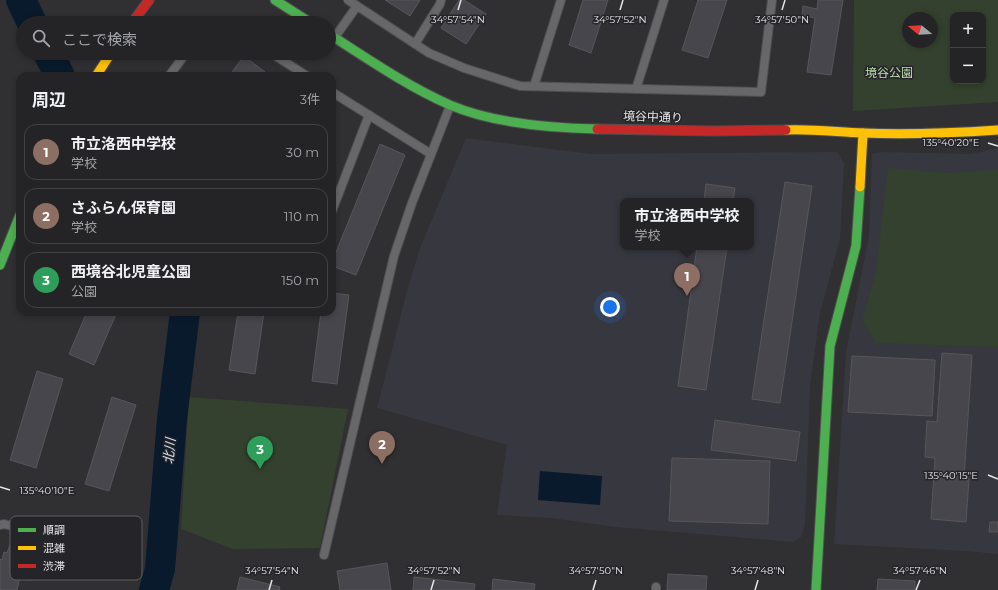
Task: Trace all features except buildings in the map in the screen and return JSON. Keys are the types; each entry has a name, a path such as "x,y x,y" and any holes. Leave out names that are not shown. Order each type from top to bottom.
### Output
{"street":[{"path":"137,16 149,0"},
{"path":"275,0 300,16"},
{"name":"境谷中通り","path":"336,39 391,74 451,105 488,116 556,128 714,131 796,129 863,133 938,134 998,130"},
{"path":"99,72 106,60"},
{"path":"816,590 830,346 856,246 863,133"},
{"path":"0,265 16,225"}],"lane":[{"path":"348,0 429,53 464,68 520,86 761,92 772,0"},
{"path":"415,44 441,0"},
{"path":"534,86 561,0"},
{"path":"636,89 664,0"},
{"path":"336,31 358,6"},
{"path":"172,72 181,60"},
{"path":"280,60 296,72"},
{"path":"336,94 431,154"},
{"path":"324,555 394,256 412,203 451,105"},
{"path":"336,201 369,115"},
{"path":"0,526 4,524 10,526"}],"shaded area":[{"path":"466,138 591,154 837,152 844,163 840,239 820,313 810,386 805,524 801,537 793,542 616,527 551,518 497,515 507,445 377,408 407,291 420,248"},
{"path":"998,148 998,554 834,544 846,352 869,236 872,154 882,152 971,154"}],"green space":[{"name":"境谷公園","path":"854,0 998,0 998,102 853,111"},
{"path":"888,168 947,173 998,170 998,347 876,343 862,321 876,272"},
{"path":"189,397 348,409 320,548 233,549 181,529"}],"water":[{"path":"540,471 602,476 600,505 538,500"}],"waterway":[{"name":"北川","path":"21,0 29,16"},
{"name":"北川","path":"52,60 58,72"},
{"name":"北川","path":"154,590 160,569 172,419 185,316"}],"traffic: fast":[{"path":"275,0 300,16"},
{"path":"336,39 388,72 434,98 467,111 503,120 542,126 597,129"},
{"path":"816,590 830,346 856,246 860,187"},
{"path":"0,265 16,225"}],"traffic: slow":[{"path":"99,72 106,60"},
{"path":"786,130 897,134 998,130"},
{"path":"860,187 863,133"}],"traffic: jam":[{"path":"137,16 149,0"},
{"path":"597,129 714,131 786,130"}],"place":[{"name":"市立洛西中学校","path":"687,296"},
{"name":"さふらん保育園","path":"382,464"},
{"name":"西境谷北児童公園","path":"260,469"}]}
